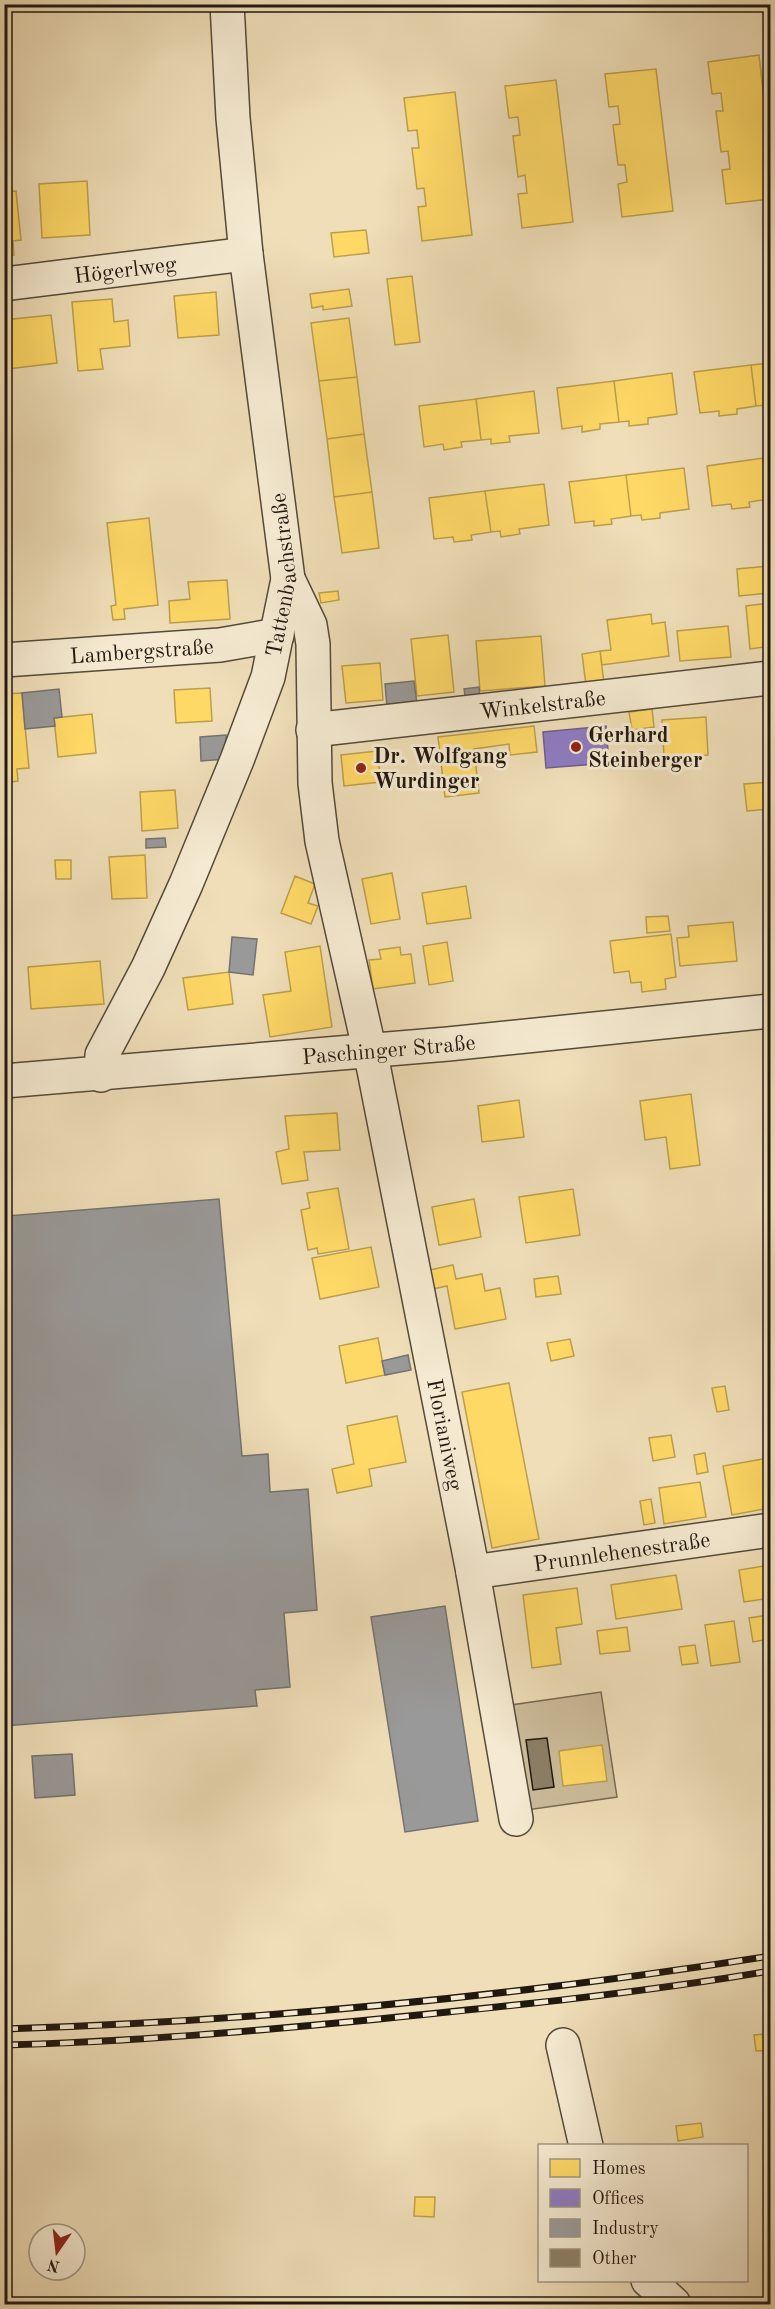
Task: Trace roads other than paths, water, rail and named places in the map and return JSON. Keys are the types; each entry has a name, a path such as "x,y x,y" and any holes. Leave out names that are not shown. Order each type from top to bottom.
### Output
{"street":[{"name":"Tattenbachstraße","path":"100,1075 102,1055 147,968 229,782 268,678 288,579 246,254 233,118 227,4"},
{"name":"Högerlweg","path":"4,284 246,254"},
{"path":"288,579 310,625 314,644 315,783 322,841 370,1051"},
{"name":"Lambergstraße","path":"4,660 220,645 277,635"},
{"name":"Winkelstraße","path":"314,730 771,678"},
{"name":"Paschinger Straße","path":"4,1082 370,1051 771,1011"},
{"name":"Florianiweg","path":"370,1051 473,1572 516,1819"},
{"name":"Prunnlehenestraße","path":"473,1572 771,1530"},
{"path":"563,2045 586,2144"},
{"path":"650,2282 674,2304"}],"railway":[{"path":"4,2029 197,2020 388,2005 580,1983 770,1956"},
{"path":"4,2045 286,2028 526,2004 770,1971"}],"place":[{"name":"Gerhard Steinberger","path":"576,747"},
{"name":"Dr. Wolfgang Wurdinger","path":"361,768"}]}
